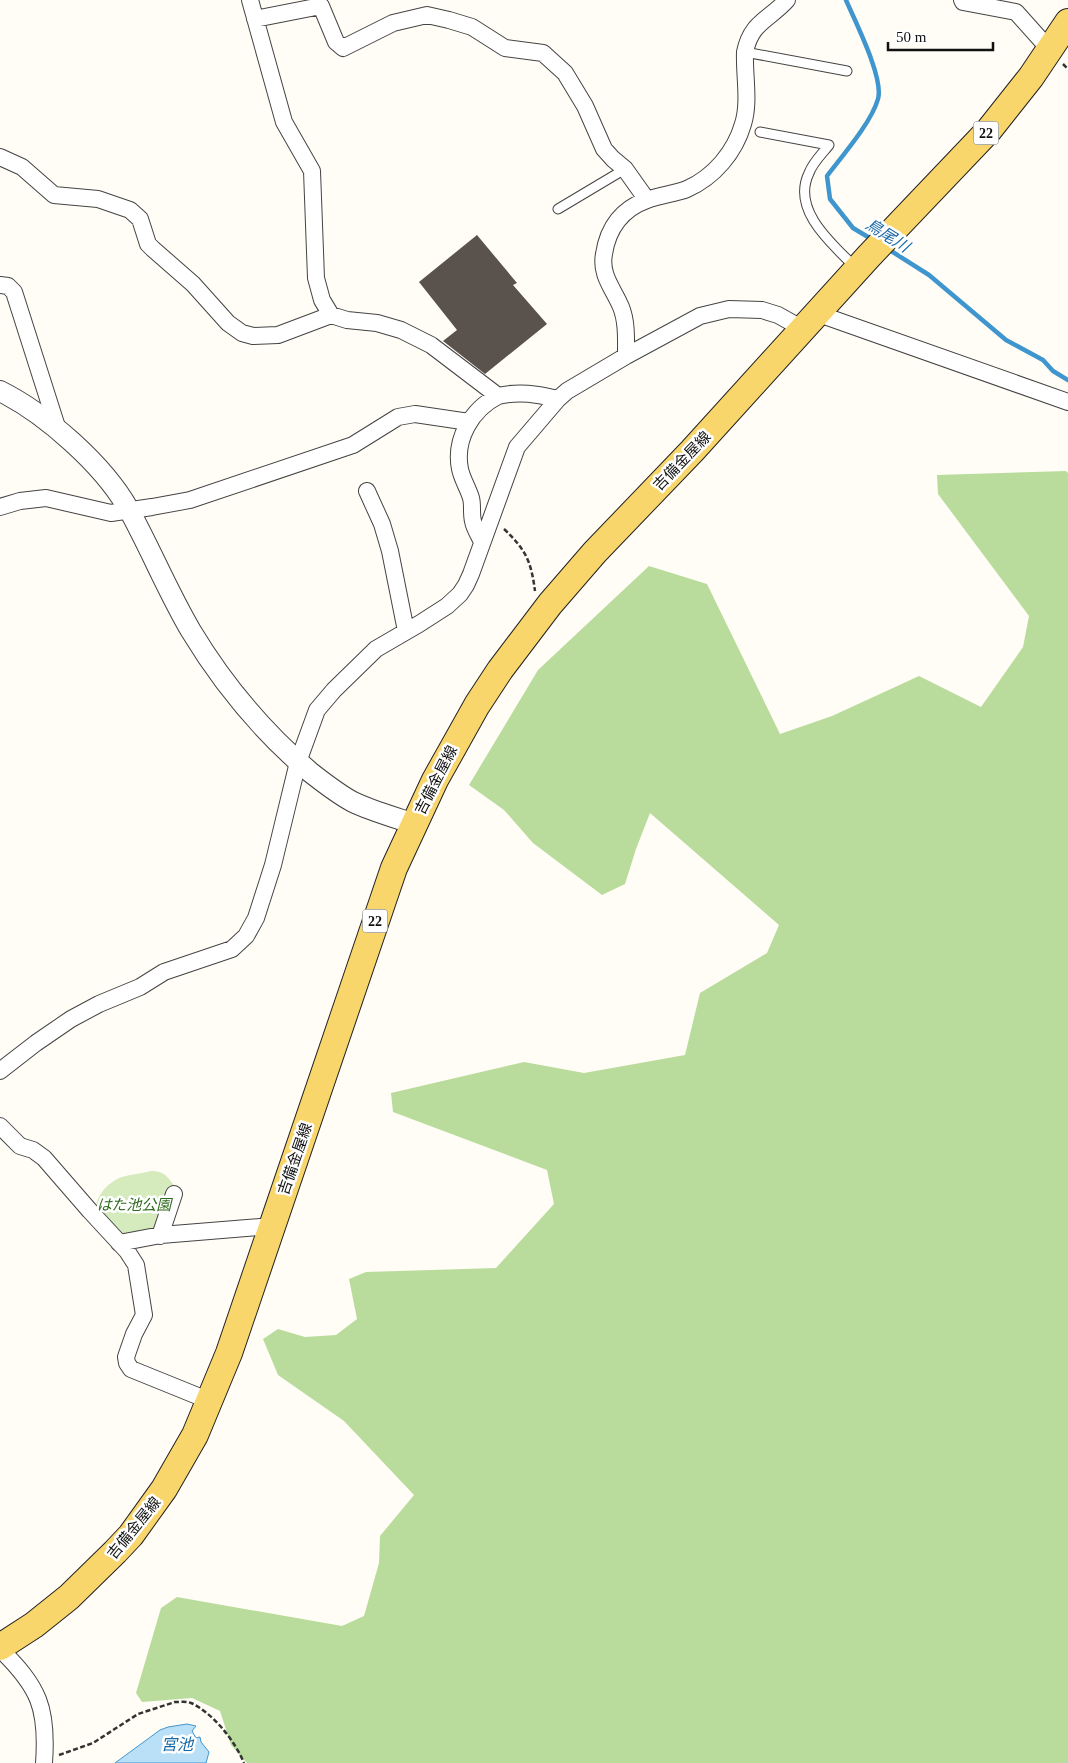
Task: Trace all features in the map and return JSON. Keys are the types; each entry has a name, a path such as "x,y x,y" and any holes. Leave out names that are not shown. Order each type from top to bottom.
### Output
{"main road":[{"name":"吉備金屋線","path":"0,1648 70,1597 95,1573 131,1535 164,1490 180,1462 210,1401 229,1353 381,904 414,824 435,780 477,705 538,619 595,552 692,451 809,321 989,130 1050,50 1068,22"}],"street":[{"path":"250,0 284,122 312,171 316,278 322,300 331,315"},
{"path":"626,356 624,320 620,306 605,277 604,254 610,231 623,214 647,200 675,193 696,185 716,168 735,146 744,122 746,108 745,52 751,33 788,0"},
{"path":"962,0 963,2 1016,12 1050,50"},
{"path":"255,19 321,6 336,42 343,48 393,23 417,17 435,16 479,30 505,48 543,53 565,73 585,106 604,148 625,169 647,200"},
{"path":"0,157 26,170 54,195 98,199 123,207 137,215 142,223 148,244 193,284 228,323 242,333 253,336 278,335 331,315 347,320 378,323 417,337 431,345 498,396"},
{"path":"0,286 8,286 14,292 58,430"},
{"path":"0,1071 71,1019 140,987 164,972 232,949 246,936 256,918 273,865 298,762 317,710 334,690 376,649 440,610 460,594 466,585 517,447 567,391 626,356 700,316 729,309 762,310 809,321 1068,402"},
{"path":"0,391 29,408 58,430 88,458 112,486 129,510 171,594 192,631 210,660 246,709 298,762 325,784 354,803 414,824"},
{"path":"482,542 472,519 471,498 460,468 461,438 469,422 485,403 498,396 524,392 558,399"},
{"path":"0,507 20,501 46,498 111,513 190,500 353,445 398,417 414,414 469,422"},
{"path":"367,491 382,524 390,551 406,631"},
{"path":"0,1126 20,1146 33,1150 44,1158 136,1265 144,1315 128,1348 126,1357 131,1369 210,1401"},
{"path":"160,1236 174,1194"},
{"path":"119,1243 160,1236 272,1226"},
{"path":"0,1648 24,1674 37,1696 44,1728 44,1761"}],"lane":[{"path":"745,52 847,71"},
{"path":"760,132 829,145 808,174 805,192 806,203 814,221 825,236 863,263"},
{"path":"558,208 625,169"}],"path":[{"path":"491,517 516,541 529,560 538,619"},
{"path":"44,1761 93,1743 138,1714 180,1702 193,1704 216,1721 231,1740 244,1763"}],"green space":[{"path":"1066,471 1068,473 1068,1763 247,1763 231,1745 220,1711 192,1698 142,1702 136,1693 161,1608 177,1597 342,1626 364,1616 379,1563 380,1536 414,1495 344,1421 278,1375 263,1339 278,1329 305,1337 336,1335 357,1319 349,1279 366,1272 496,1268 554,1204 547,1170 393,1112 391,1093 524,1062 584,1073 685,1055 700,993 767,953 779,925 650,813 625,884 602,895 533,843 504,810 469,785 538,670 649,566 707,584 780,734 832,716 919,676 981,707 1023,647 1029,616 938,494 937,475"},
{"name":"はた池公園","path":"151,1171 164,1174 179,1191 167,1231 121,1236 96,1206 97,1201 105,1188 118,1179"}],"water":[{"name":"宮池","path":"187,1724 196,1726 192,1731 196,1738 200,1737 201,1742 209,1752 206,1763 115,1763 160,1730"}],"building":[{"path":"477,235 517,283 513,285 547,324 485,374 443,341 457,330 419,282"}],"waterway":[{"name":"鳥尾川","path":"846,0 873,64 879,90 878,99 863,128 827,176 830,199 853,228 873,240"},
{"name":"鳥尾川","path":"888,249 929,275 1006,340 1043,360 1053,371 1068,380"}]}
